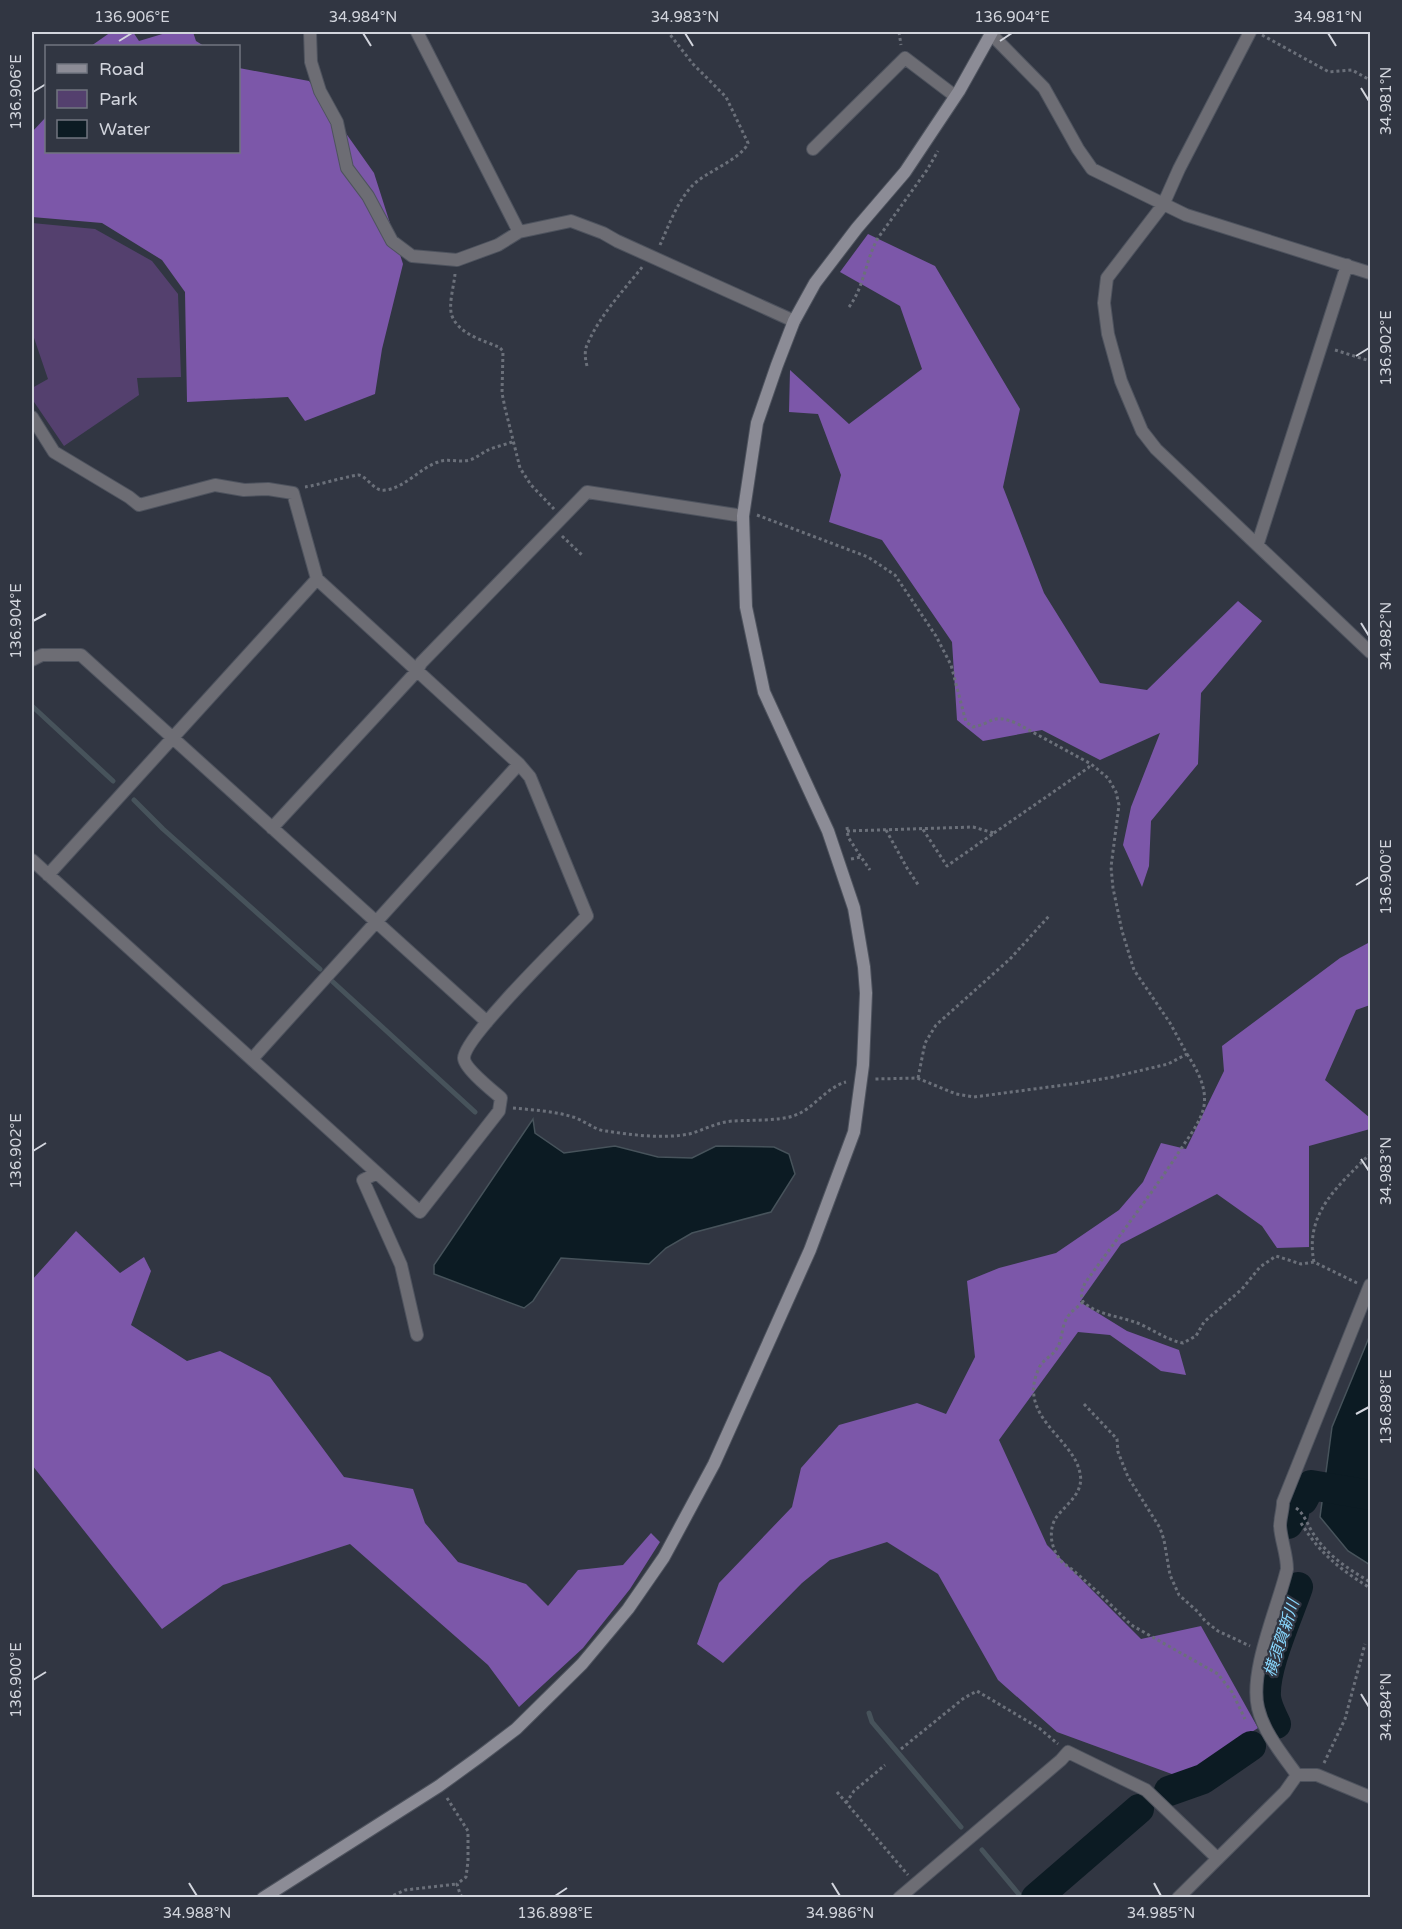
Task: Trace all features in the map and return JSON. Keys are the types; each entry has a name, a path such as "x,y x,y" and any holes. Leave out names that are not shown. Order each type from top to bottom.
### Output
{"street":[{"path":"310,32 311,62 320,91 337,122 347,168 368,196 392,241 412,256 457,260 498,245 519,231 571,221 603,233 650,257 794,321"},
{"path":"417,32 519,231"},
{"path":"1250,32 1179,169 1163,205 1107,278 1104,303 1108,334 1121,381 1142,431 1156,449 1371,652"},
{"path":"263,1898 439,1786 516,1729 582,1664 627,1609 664,1557 714,1464 810,1250 854,1132 861,1080 866,993 854,908 828,831 764,692 746,607 743,514 757,423 794,321 816,283 857,228 905,172 955,96 992,33 1044,88 1078,149 1092,169 1186,215 1371,273"},
{"path":"813,149 905,58 955,96"},
{"path":"1258,543 1347,266"},
{"path":"32,417 54,452 139,505 215,485 244,490 268,489 293,493 317,579 519,764 530,777 587,916 487,1022 467,1047 464,1059 468,1066 501,1098 499,1111 420,1212 375,1174 32,860"},
{"path":"272,828 417,671 421,663 587,492 743,514"},
{"path":"48,875 317,579"},
{"path":"32,660 42,655 81,655 487,1022"},
{"path":"252,1059 519,764"},
{"path":"375,1174 363,1180 401,1264 417,1335"},
{"path":"1297,1775 1275,1745 1257,1707 1256,1685 1263,1651 1287,1569 1287,1557 1280,1528 1283,1502 1370,1287"},
{"path":"899,1898 1068,1752 1146,1790 1217,1858"},
{"path":"1297,1775 1317,1775 1371,1797"},
{"path":"1178,1898 1285,1792 1297,1775"}],"path":[{"path":"587,366 585,350 600,322 650,257 675,211 692,187 738,154 748,143 722,92 693,64 668,32"},
{"path":"1255,32 1329,72 1352,70 1371,80"},
{"path":"849,307 860,289 872,249 878,238 935,159 938,140 931,134"},
{"path":"457,260 452,316 468,333 503,351 502,393 520,468 524,476 562,517"},
{"path":"1321,345 1371,361"},
{"path":"293,493 303,487 325,484 353,474 366,479 383,491 393,489 435,462 472,459 488,450 512,442"},
{"path":"743,514 756,514 868,557 885,567 895,575 936,636 951,664 966,722 973,727 995,718 1003,718 1016,723 1091,764 1108,777 1116,792 1119,805 1111,867 1115,899 1130,959 1142,985 1170,1023 1200,1077 1204,1096 1202,1113 1190,1136 1145,1203 1085,1283 1081,1293 1083,1302 1098,1312 1126,1318 1162,1336 1183,1343 1196,1336 1204,1323 1242,1289 1260,1267 1276,1256 1301,1264 1314,1262 1370,1287"},
{"path":"553,527 583,556"},
{"path":"922,828 947,866 1091,764"},
{"path":"870,870 848,837 847,829 974,827 994,833"},
{"path":"886,830 906,868 919,886"},
{"path":"838,862 861,857"},
{"path":"918,1078 921,1056 930,1033 1010,959 1049,916"},
{"path":"500,1107 557,1113 575,1118 603,1131 663,1136 690,1134 704,1127 731,1121 754,1121 793,1116 805,1111 828,1090 848,1081 918,1078 956,1094 974,1096 1113,1077 1168,1064 1187,1054"},
{"path":"1314,1262 1312,1233 1318,1214 1345,1179 1371,1154"},
{"path":"1083,1302 1066,1318 1060,1345 1038,1369 1034,1389 1039,1410 1078,1465 1081,1481 1075,1497 1055,1520 1052,1536 1055,1551 1063,1563 1112,1605 1121,1617 1218,1674 1232,1692 1250,1728 1258,1730 1265,1727"},
{"path":"1084,1404 1117,1439 1122,1465 1160,1528 1170,1575 1179,1595 1218,1631 1263,1651"},
{"path":"1283,1502 1300,1511 1315,1536 1342,1565 1371,1582"},
{"path":"1301,1523 1324,1555 1339,1569 1371,1588"},
{"path":"1317,1775 1345,1719 1365,1644"},
{"path":"901,1749 964,1698 977,1691 1039,1728 1068,1752"},
{"path":"846,1803 854,1791 885,1765"},
{"path":"388,1898 405,1890 457,1884 466,1877 468,1831 439,1786"},
{"path":"837,1792 916,1883"},
{"path":"457,1884 463,1898"}],"green space":[{"path":"32,223 95,229 152,261 178,294 181,377 137,378 139,395 64,446 32,399 32,388 48,379 32,332"}],"shaded area":[{"path":"111,32 133,32 139,41 169,32 193,32 196,41 202,45 92,45"},
{"path":"240,68 309,81 374,173 403,264 382,349 375,394 305,421 288,397 187,402 185,292 162,260 102,223 32,217 32,132 45,118 45,153 240,153"},
{"path":"868,234 935,266 1020,409 1003,487 1044,593 1100,683 1147,690 1238,601 1262,621 1201,693 1198,764 1151,821 1149,866 1142,887 1123,845 1131,807 1160,733 1100,760 1042,730 983,741 957,720 952,642 882,540 829,522 841,475 818,414 789,412 790,370 849,424 922,369 900,306 840,272"},
{"path":"1370,942 1370,1005 1356,1010 1325,1080 1370,1118 1370,1129 1309,1146 1309,1247 1277,1248 1262,1226 1217,1194 1121,1244 1080,1302 1127,1331 1179,1350 1186,1375 1161,1371 1110,1335 1078,1332 999,1440 1047,1545 1141,1639 1201,1626 1258,1728 1180,1777 1057,1732 998,1680 938,1574 887,1542 830,1560 802,1583 723,1663 697,1644 719,1583 792,1507 801,1468 839,1425 917,1403 946,1414 975,1357 967,1281 999,1268 1056,1253 1119,1210 1143,1182 1161,1143 1186,1149 1224,1071 1222,1046 1340,958"},
{"path":"76,1231 120,1273 144,1257 151,1271 131,1325 187,1361 220,1351 270,1377 344,1477 413,1489 425,1523 458,1562 526,1584 548,1606 578,1570 623,1565 651,1533 660,1542 630,1589 583,1648 519,1707 488,1665 350,1544 223,1585 162,1629 32,1465 32,1280"}],"water":[{"path":"533,1119 535,1133 564,1153 615,1146 658,1157 692,1158 716,1146 774,1147 789,1154 795,1174 771,1212 692,1233 666,1248 649,1264 561,1258 533,1301 524,1308 434,1274 434,1265"},
{"path":"1370,1335 1370,1565 1348,1551 1320,1517 1332,1427"}],"waterway":[{"path":"32,706 113,781"},
{"path":"134,800 163,829 320,969"},
{"path":"333,982 475,1112"},
{"path":"1303,1500 1311,1485 1370,1495"},
{"path":"1288,1524 1294,1514"},
{"name":"横須賀新川","path":"1276,1724 1267,1701 1266,1685 1273,1657 1298,1587"},
{"path":"869,1713 872,1722 961,1827"},
{"name":"横須賀新川","path":"1169,1791 1203,1779 1251,1746"},
{"name":"横須賀新川","path":"1036,1898 1139,1809"},
{"path":"982,1850 1022,1898"}]}
